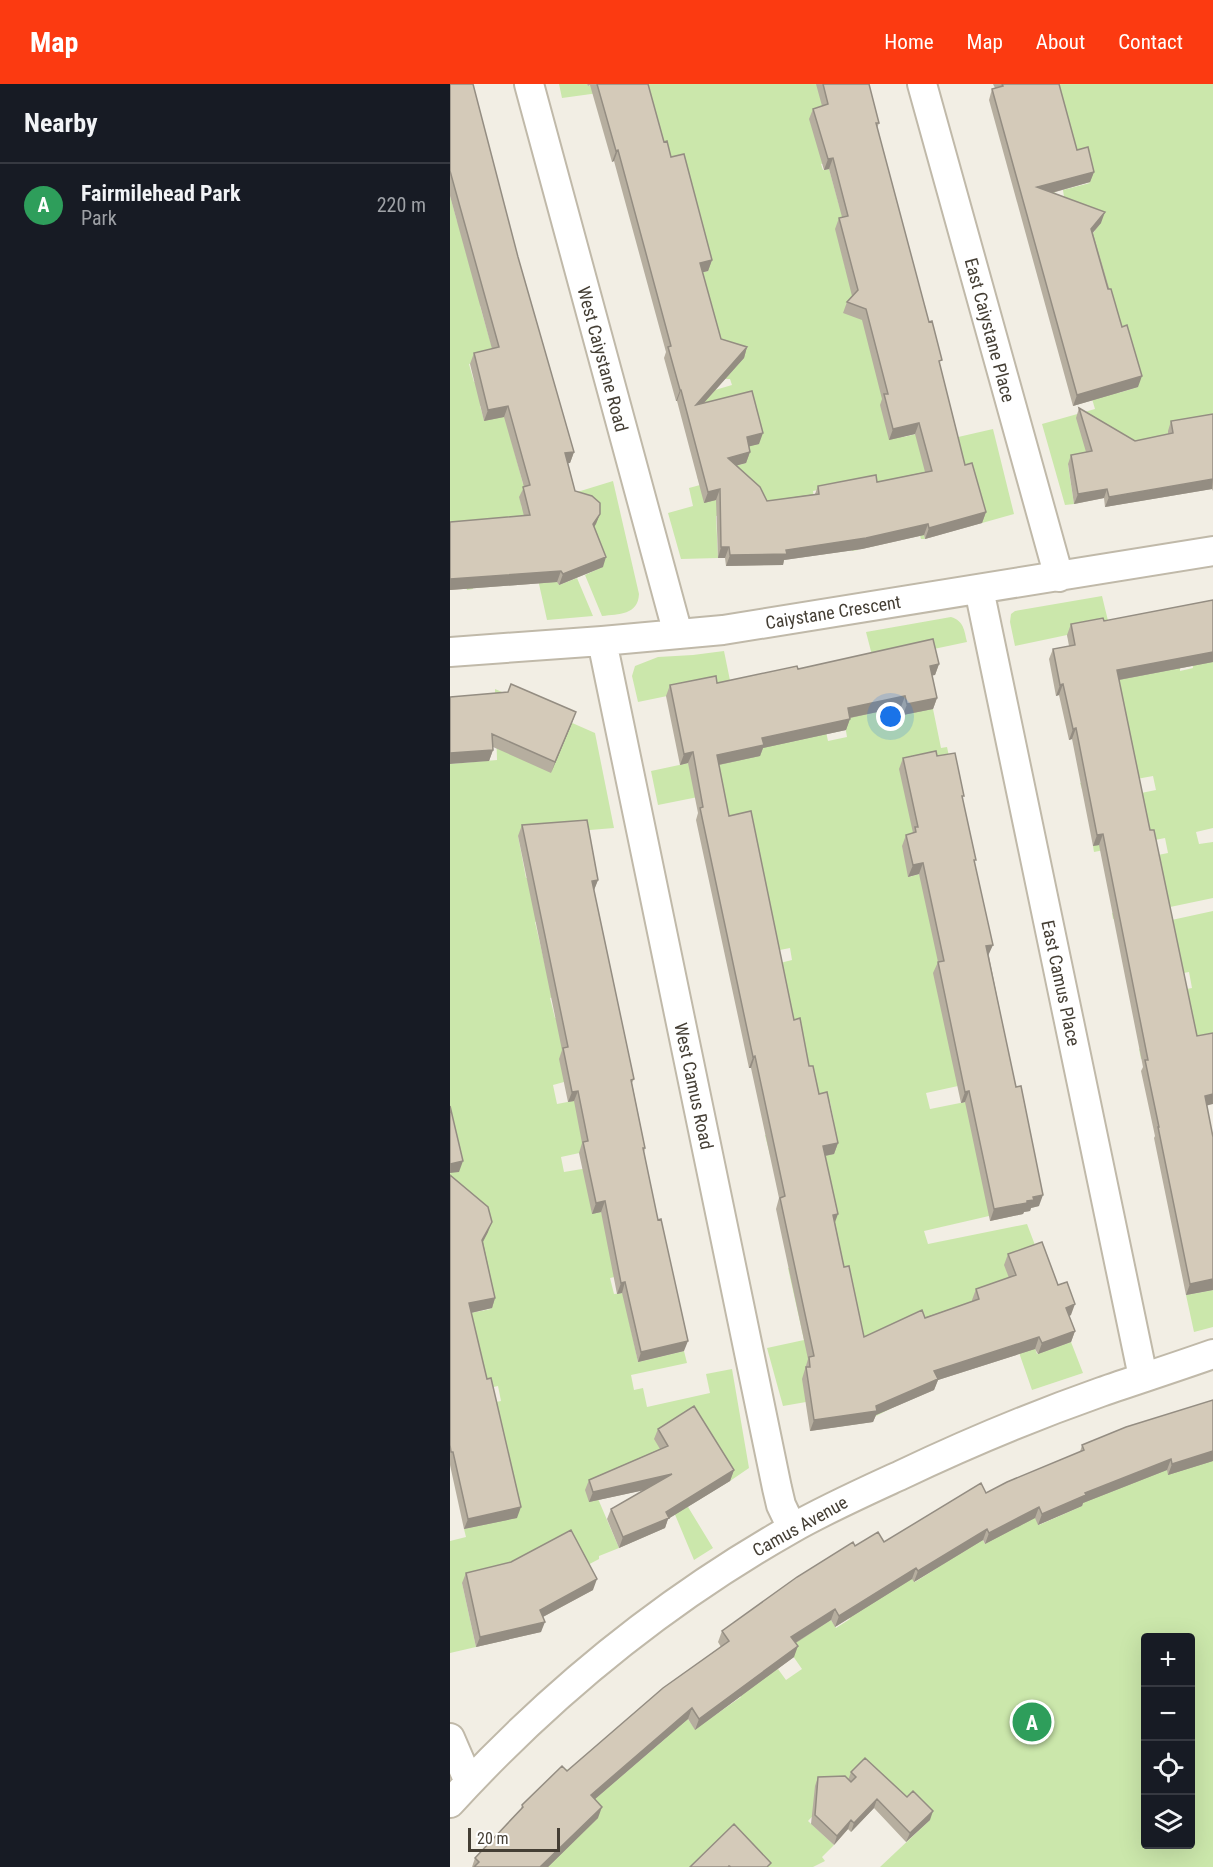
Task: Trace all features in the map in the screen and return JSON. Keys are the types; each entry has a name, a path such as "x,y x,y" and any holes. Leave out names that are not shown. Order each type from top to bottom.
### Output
{"street":[{"name":"West Caiystane Road","path":"529,84 678,634"},
{"name":"East Caiystane Place","path":"922,84 1059,577"},
{"name":"Caiystane Crescent","path":"450,652 723,630 1213,551"},
{"name":"East Camus Place","path":"979,589 1143,1377"},
{"name":"West Camus Road","path":"602,641 777,1488 781,1504 792,1528"},
{"name":"Camus Avenue","path":"450,1803 537,1715 624,1641 717,1574 792,1528 878,1485 964,1446 1052,1410 1213,1354"},
{"path":"450,1737 469,1782"}],"green space":[{"path":"559,84 587,84 588,86 594,84 846,84 857,154 821,164 823,170 829,169 839,205 881,195 836,229 846,271 868,316 904,437 928,431 932,443 993,429 1014,514 982,523 969,474 919,516 925,539 921,539 918,528 853,524 858,550 852,551 845,526 827,488 813,491 815,505 716,516 718,558 681,559 668,513 693,506 689,488 700,485 697,476 746,463 711,423 698,395 732,385 730,379 725,379 724,352 696,274 708,271 667,168 613,91 562,98"},
{"path":"1034,84 1213,84 1213,427 1171,446 1068,465 1074,504 1065,505 1042,424 1095,409 1090,392 1118,393 1138,387 1090,236 1095,231 1092,220 1037,197 1055,192 1057,198 1064,197 1063,190 1090,183 1056,166"},
{"path":"450,196 457,221 500,210 501,216 481,222 485,236 463,242 476,286 497,281 499,288 495,289 498,301 480,306 493,351 535,341 537,348 469,364 474,382 494,377 500,401 480,406 484,420 551,404 553,413 507,424 523,484 564,473 566,482 520,497 522,509 613,481 639,594 638,601 631,610 602,616 585,575 602,567 588,532 593,529 597,519 595,513 587,507 572,508 564,516 564,527 539,537 559,585 577,578 593,616 547,620 533,557 518,557 517,540 500,541 499,528 468,531 473,589 467,590 461,570 457,570 457,556 450,556"},
{"path":"1102,596 1110,629 1180,668 1180,671 1193,668 1183,615 1213,662 1213,828 1196,832 1199,844 1213,842 1213,898 1113,919 1112,913 1163,903 1153,856 1168,853 1165,838 1094,852 1093,846 1136,794 1156,790 1153,776 1082,789 1080,783 1131,774 1090,713 1067,635 1015,646 1010,622 1011,614 1015,611"},
{"path":"951,617 961,624 967,642 891,658 933,709 941,748 947,747 960,807 909,877 919,874 956,945 934,973 958,1086 926,1093 930,1109 1015,1092 989,1216 924,1231 928,1244 1027,1224 1038,1253 1005,1266 1037,1354 1071,1342 1083,1373 1032,1390 998,1292 976,1315 868,1361 890,1409 872,1418 806,1378 806,1402 783,1406 767,1348 804,1340 788,1268 836,1258 781,1207 779,1197 825,1186 816,1145 770,1155 765,1135 834,1121 830,1102 815,1105 776,964 792,960 790,948 759,954 718,793 658,805 651,771 726,755 711,687 638,702 632,676 635,666 658,657 724,651 746,759 758,749 822,713 828,741 847,737 844,719 874,663 866,632"},
{"path":"495,689 595,733 614,828 518,836 526,878 538,876 543,900 594,890 595,896 535,922 545,965 560,995 550,998 555,1018 565,1016 564,1082 553,1085 557,1104 630,1090 584,1152 561,1157 564,1172 588,1168 592,1213 601,1212 619,1276 610,1278 614,1294 623,1293 638,1362 684,1351 687,1363 631,1375 634,1390 643,1388 647,1407 710,1393 706,1374 732,1369 749,1468 730,1481 690,1417 665,1457 660,1461 713,1548 694,1560 653,1462 593,1487 619,1548 599,1556 599,1559 582,1568 462,1583 476,1647 450,1653 450,1541 466,1537 464,1529 517,1517 476,1459 450,1465 491,1403 501,1401 498,1386 450,1397 450,1317 491,1309 450,1247 450,764 497,760"},
{"path":"1213,911 1213,1044 1141,1059 1139,1049 1191,1038 1181,990 1192,988 1189,972 1178,974 1167,921"},
{"path":"1213,1290 1213,1327 1194,1332 1186,1295"},
{"path":"1213,1461 1213,1867 880,1867 930,1820 910,1800 822,1806 808,1821 834,1845 822,1857 825,1861 813,1867 541,1867 558,1777 567,1769 596,1798 666,1738 668,1692 695,1729 741,1697 734,1687 778,1669 786,1680 802,1669 779,1636 807,1635 831,1620 836,1628 850,1619 821,1571 881,1538 887,1547 892,1545 915,1582 982,1539 985,1544 1022,1485 1039,1525 1082,1506 1066,1467 1133,1467"}],"building":[{"path":"450,84 473,84 518,257 574,452 565,453 575,491 592,496 600,503 600,514 593,524 606,557 563,574 561,571 450,579 450,522 530,515 523,487 530,485 508,406 488,410 474,353 499,347 450,171"},
{"path":"597,84 648,84 664,142 667,141 671,157 684,154 712,260 700,263 721,339 747,347 696,405 752,391 763,433 747,437 750,452 728,458 760,487 767,501 819,494 818,486 876,475 877,482 932,471 919,423 893,429 884,394 888,394 866,309 847,302 858,290 839,218 848,216 833,158 828,159 813,109 828,104 823,84 869,84 879,123 876,123 929,322 932,321 942,360 939,361 965,465 972,463 986,512 929,528 928,524 866,538 786,550 787,554 730,555 729,547 721,547 720,489 708,492 618,150 616,151"},
{"path":"1002,84 1059,84 1077,150 1088,147 1094,172 1037,187 1105,212 1091,229 1108,289 1111,289 1122,327 1127,325 1142,376 1077,395 992,89 1003,86"},
{"path":"1079,408 1135,441 1173,433 1171,421 1213,414 1213,479 1109,497 1107,489 1078,494 1071,455 1092,451"},
{"path":"1213,600 1213,652 1117,670 1150,830 1154,830 1197,1036 1213,1033 1213,1094 1205,1096 1213,1137 1213,1279 1190,1284 1103,834 1097,835 1076,728 1073,729 1063,684 1060,685 1053,649 1075,645 1071,624 1103,618 1104,621"},
{"path":"933,639 939,664 930,666 937,698 907,704 905,696 848,708 850,719 762,738 764,745 717,755 729,816 751,811 794,1020 800,1018 809,1066 813,1066 819,1094 827,1092 838,1143 823,1146 838,1214 833,1215 844,1267 849,1266 864,1337 922,1310 925,1318 979,1299 976,1289 1016,1275 1008,1254 1042,1242 1058,1285 1067,1282 1075,1304 1066,1308 1075,1331 1042,1343 1039,1337 934,1371 938,1379 876,1406 877,1411 814,1420 806,1367 810,1367 809,1357 814,1356 780,1198 785,1196 700,808 703,807 693,752 684,754 670,685 716,676 717,683 797,666 798,669"},
{"path":"511,684 576,712 555,762 492,734 493,750 450,753 450,697 508,692"},
{"path":"936,751 937,756 955,753 976,860 974,860 993,945 986,946 1016,1087 1021,1086 1043,1195 1033,1197 1034,1200 1027,1201 1027,1203 994,1209 969,1091 965,1092 938,962 944,961 923,863 913,865 906,835 916,832 915,827 918,827 903,758"},
{"path":"587,820 598,880 592,881 634,1079 631,1080 645,1148 643,1148 688,1341 641,1352 625,1282 621,1283 605,1201 596,1203 583,1142 588,1141 578,1091 572,1092 563,1048 568,1047 522,825"},
{"path":"450,1106 463,1161 450,1164"},
{"path":"450,1175 488,1207 492,1222 482,1240 495,1298 469,1303 487,1379 491,1378 521,1507 468,1519 450,1445"},
{"path":"1213,1400 1213,1451 1172,1464 1171,1459 1085,1493 1086,1495 1042,1514 1039,1507 989,1533 987,1529 918,1571 916,1568 839,1616 835,1609 791,1637 798,1646 699,1719 692,1708 591,1795 602,1807 540,1867 474,1867 479,1862 475,1858 523,1807 522,1805 562,1766 567,1771 663,1688 729,1641 722,1631 797,1577 853,1542 855,1546 878,1532 884,1542 981,1483 986,1493 1084,1450 1082,1445 1126,1427"},
{"path":"694,1406 734,1470 666,1512 669,1518 623,1537 611,1509 672,1474 593,1492 589,1480 668,1446 658,1429"},
{"path":"571,1530 597,1579 540,1610 545,1622 480,1637 466,1573 511,1562"},
{"path":"865,1758 907,1797 913,1791 933,1811 910,1833 877,1799 854,1823 851,1820 837,1836 815,1815 818,1777 845,1776 851,1782 856,1777 851,1772"},
{"path":"734,1824 771,1863 767,1867 690,1867"}],"place":[{"name":"Fairmilehead Park","path":"1032,1722"}]}
